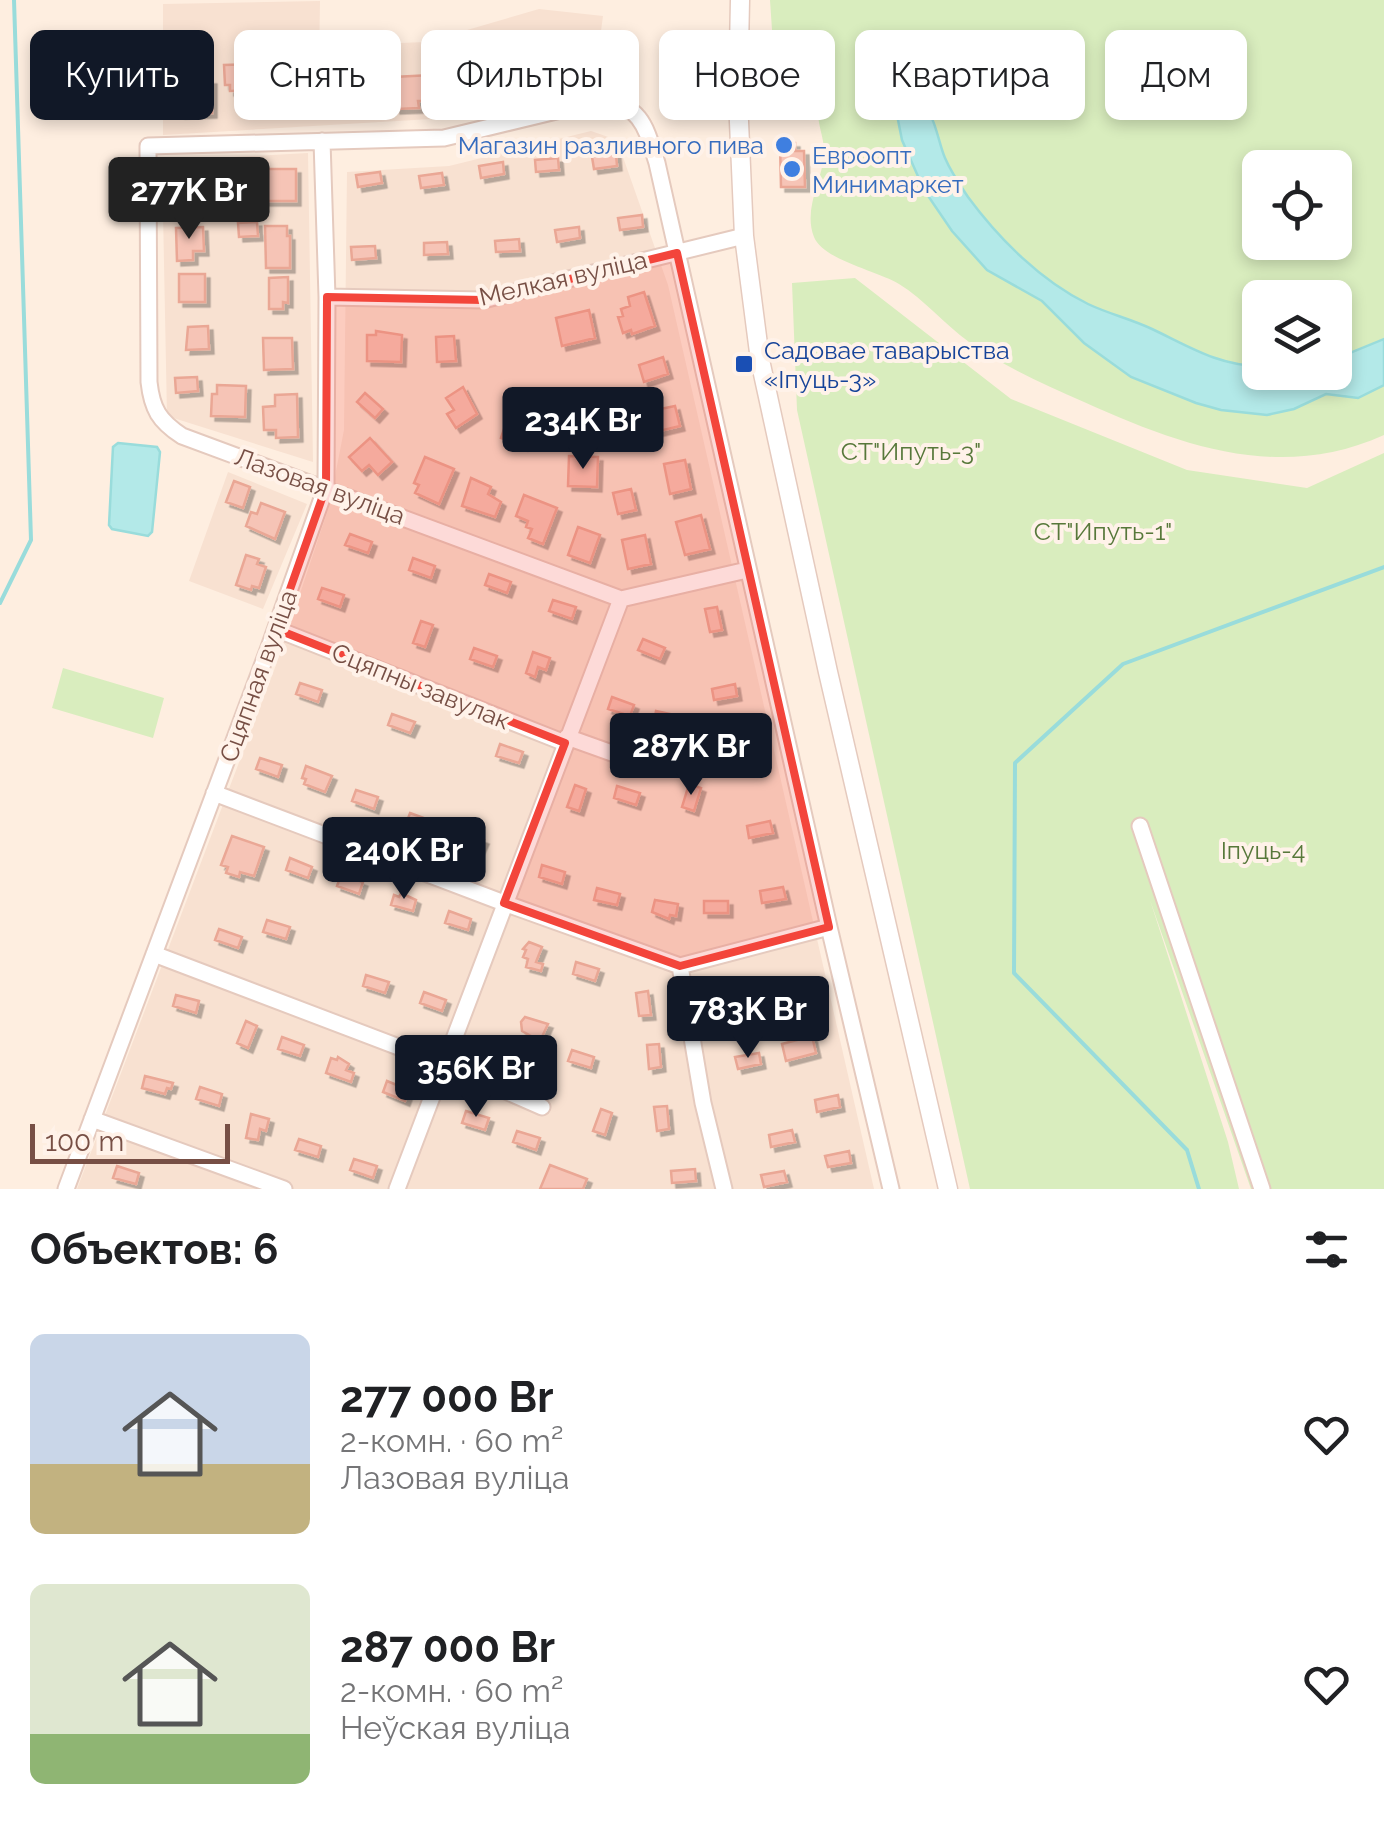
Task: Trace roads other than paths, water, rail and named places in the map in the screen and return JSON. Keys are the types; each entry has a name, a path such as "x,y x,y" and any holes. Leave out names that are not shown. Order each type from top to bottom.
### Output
{"street":[{"path":"740,0 738,98 744,236 760,360 948,1189"},
{"path":"322,141 444,138 602,100 627,106 639,116 652,146 677,252 891,1189"},
{"name":"Лазовая вуліца","path":"322,141 148,146 149,382 156,413 165,425 182,436 622,599"},
{"name":"Сцяпная вуліца","path":"66,1189 326,487 328,297 322,141"},
{"name":"Мелкая вуліца","path":"328,297 482,300 744,236"},
{"path":"397,1189 622,599 748,570"},
{"name":"Сцяпны завулак","path":"276,629 566,740 651,767"},
{"path":"214,793 680,966 829,928"},
{"path":"1140,826 1262,1189"},
{"path":"154,954 446,1065 542,1107"},
{"path":"680,966 703,1103 724,1189"},
{"path":"92,1119 284,1189"}],"water":[{"path":"898,120 932,120 947,163 962,188 1022,258 1071,295 1096,308 1144,325 1204,354 1242,365 1242,390 1352,390 1352,352 1384,339 1384,385 1358,398 1326,394 1294,409 1267,415 1221,410 1131,377 1084,343 1042,301 987,270 952,231 924,190 902,140"},
{"path":"118,443 157,447 160,452 152,532 148,536 112,529 109,525 113,447"}],"waterway":[{"path":"0,603 31,540 14,0"},
{"path":"1199,1189 1187,1150 1014,973 1015,763 1123,664 1384,567"}],"place":[{"name":"Магазин разливного пива","path":"784,145"},
{"name":"Евроопт Минимаркет","path":"792,169"},
{"name":"Садовае таварыства «Іпуць-3»","path":"744,364"}],"park label":[{"name":"СТ\"Ипуть-3\"","path":"911,451"},
{"name":"СТ\"Ипуть-1\"","path":"1103,531"},
{"name":"Іпуць-4","path":"1263,850"}]}
